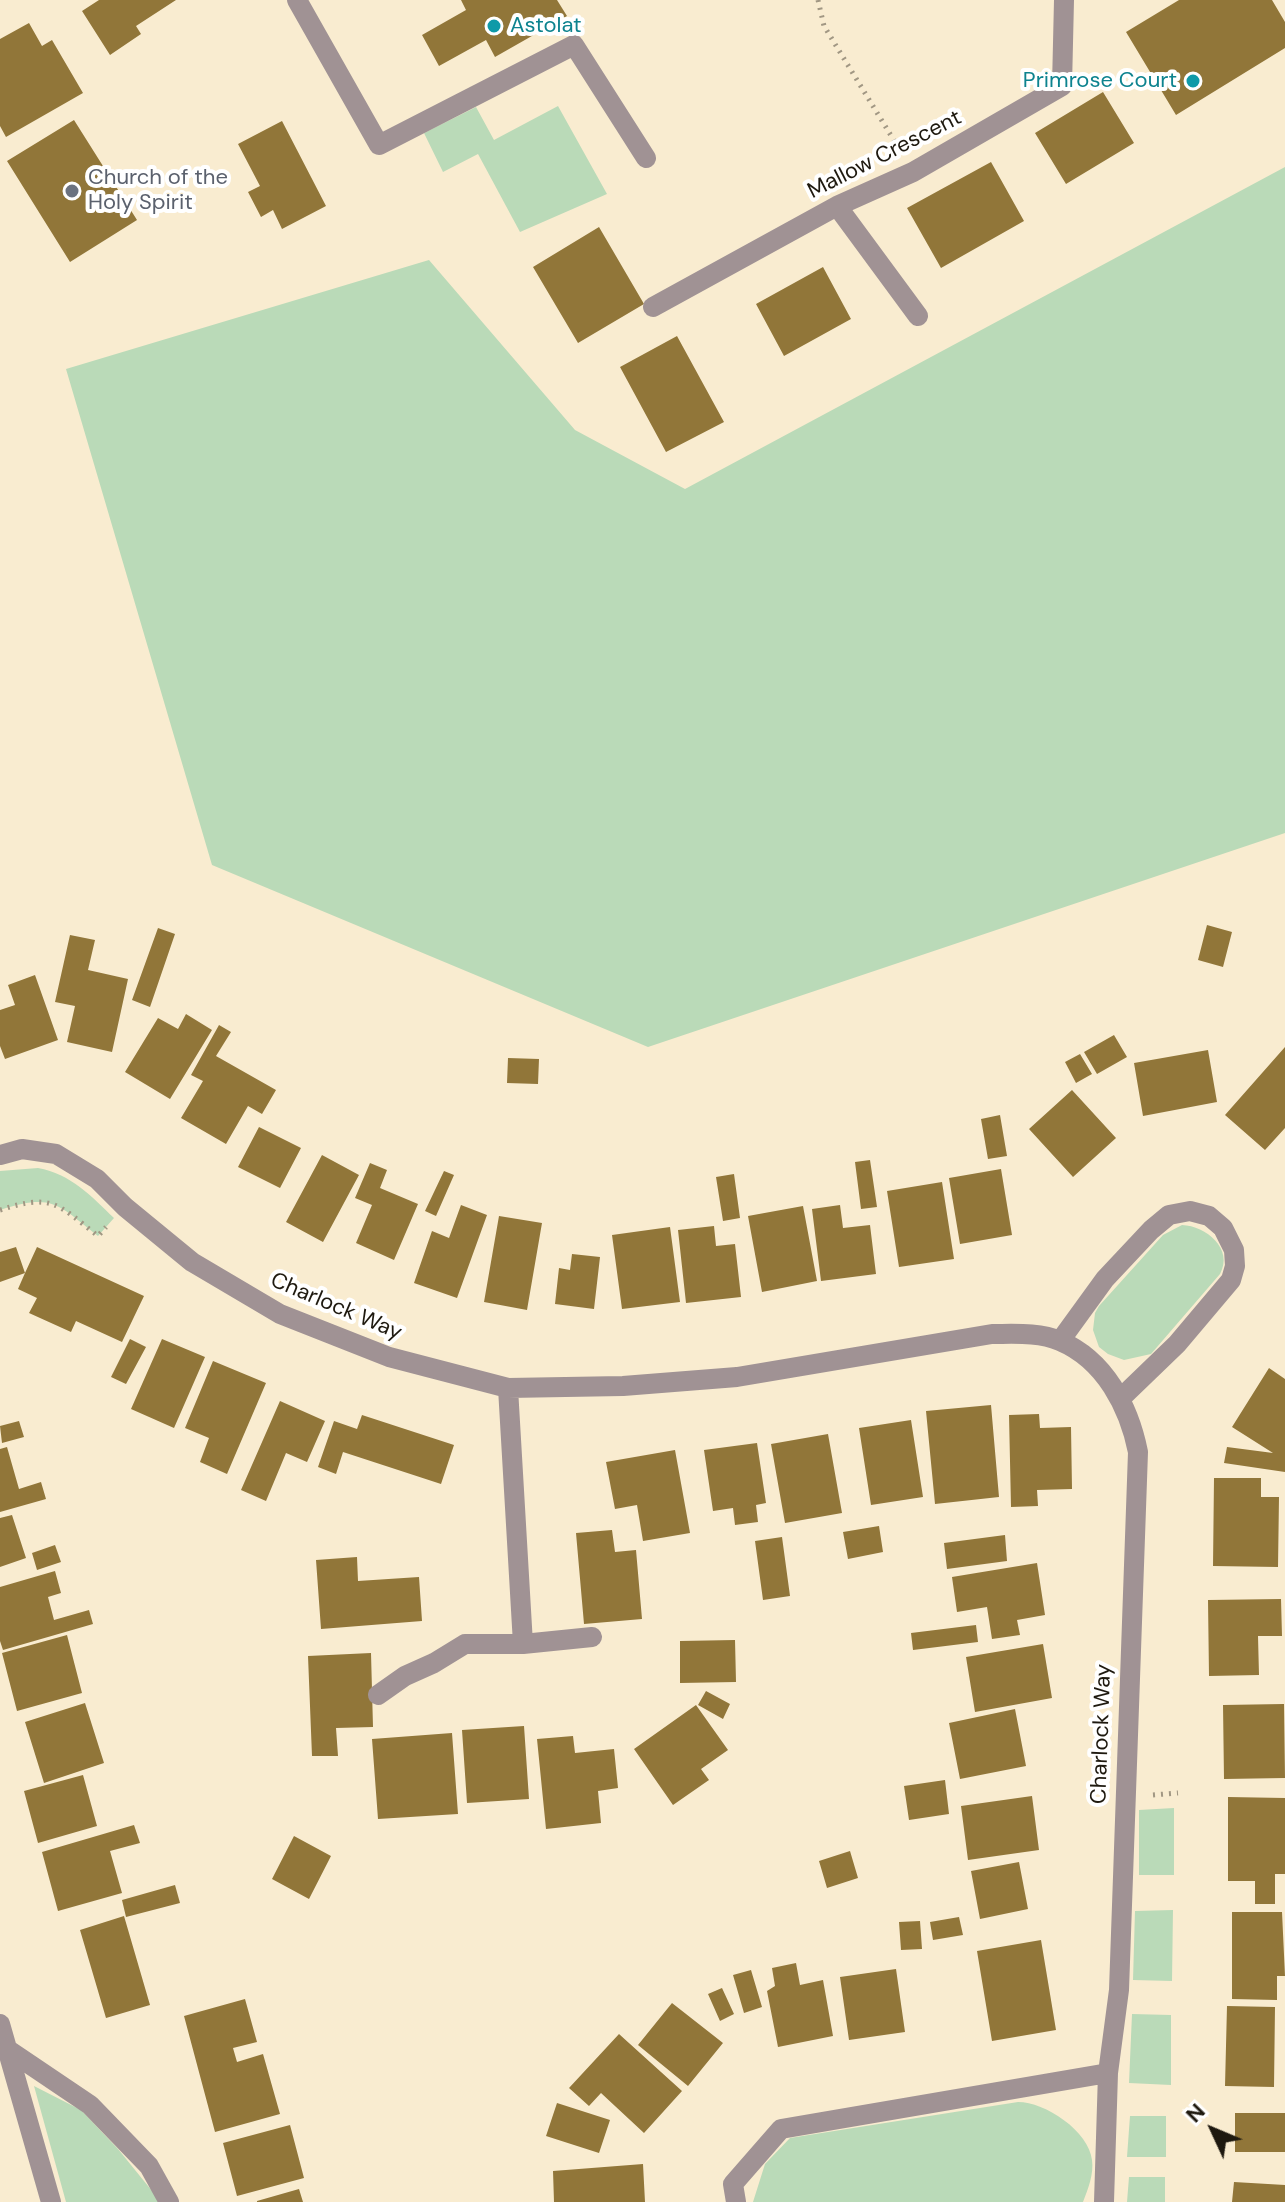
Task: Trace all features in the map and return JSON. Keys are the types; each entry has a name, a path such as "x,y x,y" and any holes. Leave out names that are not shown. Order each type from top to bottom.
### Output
{"street":[{"path":"297,0 379,145 574,45 646,158"},
{"name":"Mallow Crescent","path":"653,307 837,206 913,172 1062,86 1064,0"},
{"path":"837,206 918,316"},
{"name":"Charlock Way","path":"0,1155 22,1149 56,1154 97,1179 125,1207 192,1262 280,1314 389,1357 508,1388 623,1386 737,1377 992,1334 1029,1334 1060,1341 1089,1360 1121,1398 1133,1425 1138,1452 1119,1990 1108,2073 1104,2202"},
{"path":"1060,1341 1105,1279 1169,1215 1190,1211 1209,1216 1223,1228 1234,1250 1235,1266 1231,1280 1177,1344 1121,1398"},
{"path":"508,1388 523,1644"},
{"path":"378,1695 405,1676 465,1644 523,1644 592,1637"},
{"path":"0,2024 51,2202"},
{"path":"7,2049 90,2105 149,2166 169,2202"},
{"path":"736,2202 733,2184 781,2129 1108,2073"}],"path":[{"path":"818,0 824,26 913,172"},
{"path":"0,1210 25,1202 49,1201 98,1236 125,1207"}],"green space":[{"path":"558,106 607,194 520,232 478,154 443,172 424,133 476,107 494,140"},
{"path":"1285,167 1285,833 648,1047 212,865 66,369 429,260 575,430 685,489"},
{"path":"38,1168 61,1175 89,1194 114,1218 98,1236 63,1209 43,1202 0,1210 0,1171"},
{"path":"1182,1225 1200,1230 1215,1240 1223,1256 1220,1274 1151,1354 1124,1360 1108,1354 1099,1347 1093,1330 1099,1306 1163,1235"},
{"path":"1174,1808 1174,1875 1139,1875 1139,1810"},
{"path":"1173,1910 1172,1981 1133,1980 1135,1911"},
{"path":"1132,2014 1171,2015 1171,2085 1129,2083"},
{"path":"34,2086 81,2110 161,2202 66,2202"},
{"path":"1018,2102 1029,2103 1052,2113 1083,2139 1092,2165 1083,2202 753,2202 765,2164 790,2138"},
{"path":"1130,2116 1166,2116 1166,2157 1127,2157"},
{"path":"1129,2177 1165,2177 1165,2202 1127,2202"}],"building":[{"path":"99,0 176,0 136,26 141,34 110,55 82,11"},
{"name":"Astolat","path":"461,0 557,0 567,16 495,57 486,40 439,66 422,35 466,10"},
{"name":"Primrose Court","path":"1179,0 1272,0 1285,22 1285,48 1176,115 1126,32"},
{"path":"29,23 42,46 52,40 83,93 6,137 0,126 0,39"},
{"path":"1103,92 1134,143 1066,184 1035,133"},
{"name":"Church of the Holy Spirit","path":"74,120 137,220 70,262 7,161"},
{"path":"282,121 326,206 282,229 273,210 261,217 248,192 260,186 238,144"},
{"path":"991,162 1024,221 941,268 907,208"},
{"path":"599,227 644,304 578,343 533,267"},
{"path":"823,267 851,319 784,356 756,304"},
{"path":"677,336 724,422 666,452 620,367"},
{"path":"1207,925 1232,932 1223,967 1198,960"},
{"path":"158,928 175,934 150,1007 132,1000"},
{"path":"70,935 95,940 88,970 128,979 112,1052 67,1042 75,1006 55,1002"},
{"path":"35,975 58,1040 5,1059 0,1046 0,1010 15,1005 8,985"},
{"path":"186,1014 212,1030 170,1099 125,1072 158,1018 178,1029"},
{"path":"219,1025 231,1032 216,1056 276,1090 262,1114 248,1106 226,1144 181,1118 203,1081 191,1075"},
{"path":"1114,1035 1127,1057 1097,1074 1084,1052"},
{"path":"1285,1047 1285,1128 1265,1150 1225,1115"},
{"path":"1208,1050 1217,1102 1143,1116 1134,1063"},
{"path":"1080,1054 1092,1074 1076,1083 1065,1062"},
{"path":"508,1058 539,1059 538,1084 507,1083"},
{"path":"1072,1090 1116,1138 1073,1177 1029,1129"},
{"path":"1000,1115 1007,1156 988,1159 981,1119"},
{"path":"259,1127 301,1148 280,1188 238,1167"},
{"path":"322,1155 359,1175 323,1242 286,1222"},
{"path":"870,1160 877,1207 861,1209 855,1162"},
{"path":"370,1163 387,1170 380,1188 418,1204 394,1260 356,1243 372,1205 355,1198"},
{"path":"1001,1169 1012,1235 960,1244 949,1178"},
{"path":"444,1171 454,1175 436,1216 425,1211"},
{"path":"734,1174 740,1218 723,1221 716,1177"},
{"path":"942,1182 954,1259 899,1267 887,1191"},
{"path":"461,1205 487,1215 457,1298 414,1283 432,1231 449,1238"},
{"path":"840,1205 843,1228 870,1225 876,1274 821,1281 812,1209"},
{"path":"803,1206 817,1281 762,1292 748,1216"},
{"path":"499,1216 542,1223 527,1310 484,1302"},
{"path":"714,1226 716,1246 735,1244 741,1297 686,1303 678,1230"},
{"path":"670,1227 680,1302 622,1309 612,1235"},
{"path":"16,1247 25,1273 0,1282 0,1252"},
{"path":"37,1247 144,1296 122,1342 76,1321 71,1332 29,1313 37,1298 18,1289"},
{"path":"572,1254 600,1257 594,1309 555,1304 559,1268 570,1270"},
{"path":"130,1339 146,1347 126,1384 111,1377"},
{"path":"162,1339 205,1357 174,1428 131,1409"},
{"path":"213,1361 266,1383 227,1474 200,1462 209,1438 185,1428"},
{"path":"1269,1368 1285,1379 1285,1472 1224,1463 1227,1447 1273,1453 1232,1427"},
{"path":"280,1401 325,1421 307,1462 286,1453 266,1501 241,1490"},
{"path":"991,1405 999,1497 935,1504 926,1411"},
{"path":"1039,1414 1040,1428 1071,1427 1072,1489 1037,1490 1038,1506 1011,1507 1009,1415"},
{"path":"362,1415 454,1445 441,1484 343,1452 336,1474 318,1467 334,1421 357,1429"},
{"path":"911,1420 923,1497 871,1505 859,1428"},
{"path":"19,1421 24,1437 2,1443 0,1426"},
{"path":"828,1434 842,1513 785,1523 771,1444"},
{"path":"757,1443 766,1503 756,1505 758,1522 735,1525 733,1508 713,1511 704,1450"},
{"path":"7,1447 19,1489 41,1482 46,1499 0,1512 0,1449"},
{"path":"675,1450 690,1533 643,1541 637,1505 615,1509 606,1462"},
{"path":"1214,1478 1261,1478 1261,1497 1279,1497 1278,1567 1213,1566"},
{"path":"12,1515 26,1558 0,1567 0,1518"},
{"path":"879,1526 883,1552 848,1559 843,1532"},
{"path":"612,1530 615,1552 636,1550 642,1619 584,1624 576,1533"},
{"path":"1005,1535 1007,1561 947,1569 944,1543"},
{"path":"782,1537 790,1596 763,1600 755,1541"},
{"path":"55,1545 61,1562 37,1570 32,1553"},
{"path":"357,1557 358,1581 419,1577 422,1621 321,1629 316,1560"},
{"path":"1037,1563 1045,1615 1017,1620 1020,1635 992,1639 987,1607 957,1612 952,1577"},
{"path":"55,1571 61,1593 48,1597 54,1620 89,1610 93,1624 3,1650 0,1641 0,1587"},
{"path":"1281,1599 1282,1636 1258,1636 1259,1675 1209,1676 1208,1600"},
{"path":"976,1625 978,1642 913,1650 911,1633"},
{"path":"67,1635 82,1693 17,1711 2,1653"},
{"path":"735,1640 736,1682 680,1683 680,1641"},
{"path":"1043,1644 1052,1698 975,1712 966,1657"},
{"path":"371,1653 373,1727 336,1728 338,1756 312,1756 308,1656"},
{"path":"706,1691 730,1704 723,1719 698,1705"},
{"path":"85,1703 104,1763 44,1783 25,1722"},
{"path":"1284,1704 1285,1778 1224,1779 1223,1705"},
{"path":"696,1705 728,1750 701,1769 709,1780 673,1805 634,1749"},
{"path":"1015,1709 1026,1766 960,1779 949,1723"},
{"path":"524,1726 529,1799 467,1803 462,1730"},
{"path":"452,1733 458,1814 378,1819 372,1739"},
{"path":"573,1736 575,1753 614,1749 618,1788 598,1791 601,1823 546,1829 537,1739"},
{"path":"83,1775 97,1826 38,1843 24,1791"},
{"path":"945,1780 949,1814 909,1820 904,1786"},
{"path":"1032,1796 1039,1850 968,1860 961,1806"},
{"path":"1228,1797 1285,1798 1285,1874 1275,1874 1275,1904 1255,1904 1255,1881 1228,1881"},
{"path":"134,1825 140,1843 110,1851 122,1893 58,1911 42,1852"},
{"path":"294,1836 331,1856 309,1899 272,1879"},
{"path":"850,1851 858,1878 827,1888 819,1861"},
{"path":"1019,1862 1028,1909 980,1919 971,1871"},
{"path":"175,1885 180,1903 126,1917 122,1900"},
{"path":"1232,1912 1282,1912 1285,1976 1277,1976 1277,2000 1232,1999"},
{"path":"124,1916 150,2005 106,2018 80,1930"},
{"path":"959,1917 963,1935 933,1940 930,1922"},
{"path":"920,1921 922,1949 901,1950 899,1922"},
{"path":"1041,1940 1056,2030 992,2041 977,1951"},
{"path":"796,1963 800,1985 823,1980 833,2036 778,2047 767,1991 775,1986 772,1968"},
{"path":"896,1969 905,2032 849,2040 840,1977"},
{"path":"751,1970 762,2007 744,2013 733,1975"},
{"path":"722,1988 734,2014 720,2021 708,1994"},
{"path":"245,1999 257,2042 233,2048 237,2062 263,2054 280,2114 215,2132 184,2016"},
{"path":"672,2003 723,2043 688,2086 638,2045"},
{"path":"1227,2006 1275,2007 1274,2087 1225,2086"},
{"path":"619,2034 682,2091 644,2133 601,2093 589,2106 569,2088"},
{"path":"557,2103 610,2120 599,2153 546,2136"},
{"path":"1235,2113 1285,2113 1285,2152 1235,2152"},
{"path":"290,2125 304,2178 237,2196 223,2143"},
{"path":"643,2164 645,2202 554,2202 553,2171"},
{"path":"1234,2182 1285,2185 1285,2202 1232,2202"},
{"path":"299,2189 303,2202 257,2202 257,2201"}],"place":[{"name":"Astolat","path":"494,26"},
{"name":"Primrose Court","path":"1193,81"},
{"name":"Church of the Holy Spirit","path":"72,191"}]}
